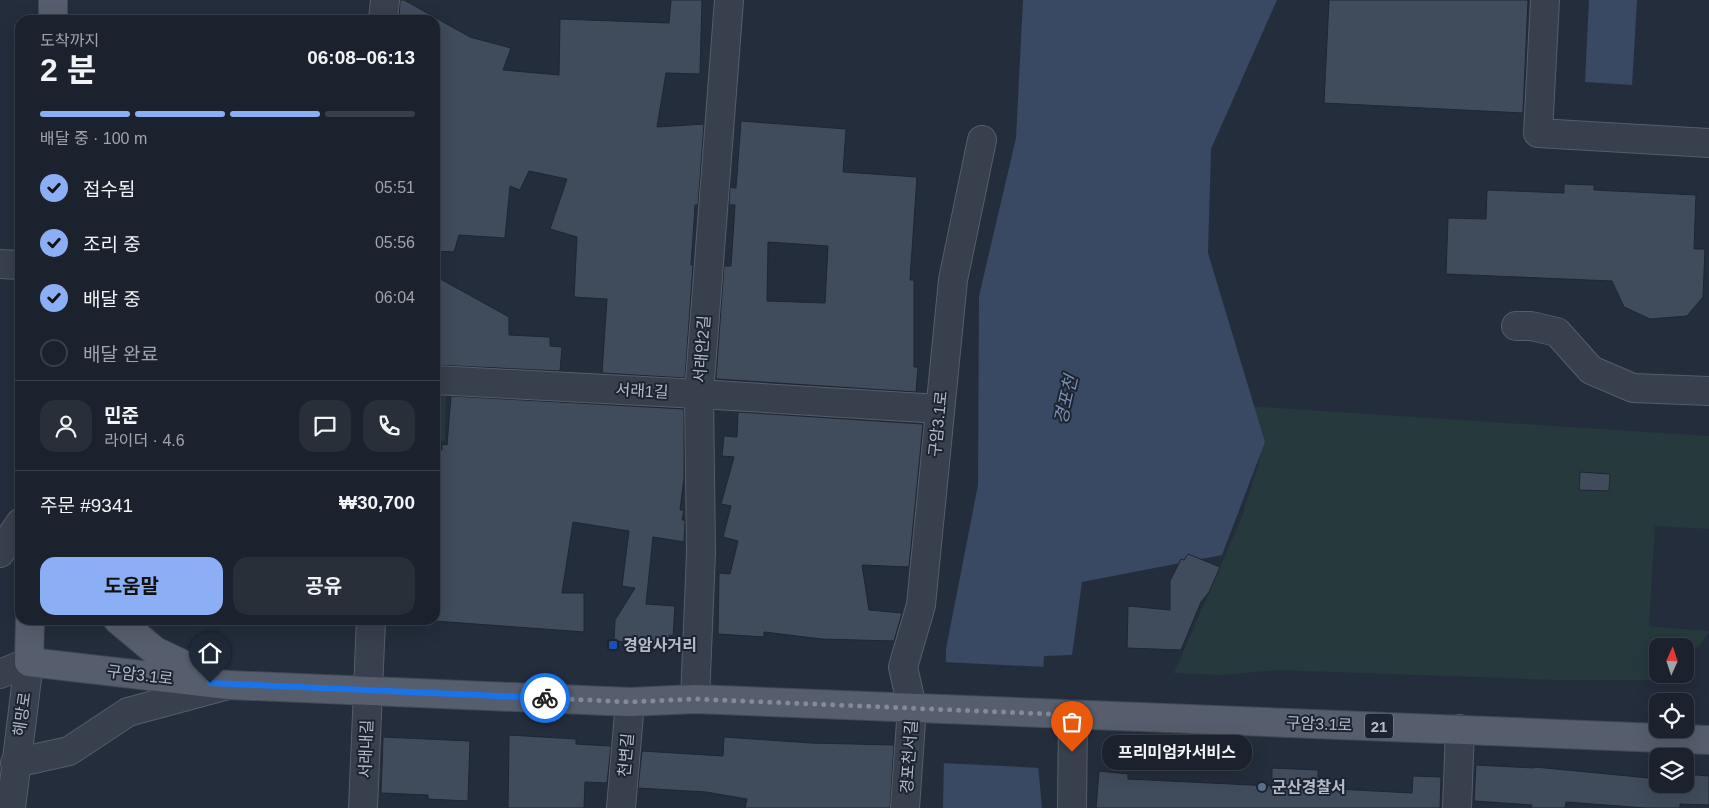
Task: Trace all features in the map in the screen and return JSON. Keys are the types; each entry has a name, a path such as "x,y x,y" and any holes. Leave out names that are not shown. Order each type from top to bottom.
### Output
{"main road":[{"path":"53,0 53,15"},
{"name":"해망로","path":"29,662 30,625"},
{"path":"124,625 155,651 228,685"},
{"name":"구암3.1로","path":"29,662 228,685 630,702 695,699 918,707"},
{"name":"21","path":"918,707 1061,714"},
{"name":"구암3.1로","path":"1061,714 1709,740"}],"street":[{"path":"384,15 385,0"},
{"name":"서래안2길","path":"695,699 701,553 699,394 729,0"},
{"path":"1545,0 1538,133 1709,143"},
{"name":"구암3.1로","path":"918,707 903,667 921,604 953,280 982,140"},
{"path":"0,264 15,265"},
{"path":"1516,326 1531,326 1557,332 1591,370 1632,388 1709,390"},
{"name":"서래1길","path":"440,380 939,409"},
{"path":"0,553 15,530"},
{"name":"서래내길","path":"363,808 371,625"},
{"name":"구암3.1로","path":"0,674 29,662"},
{"name":"해망로","path":"11,808 15,763 29,662"},
{"path":"15,763 69,751 128,712 228,685"},
{"name":"천변길","path":"621,808 630,702"},
{"name":"경포천서길","path":"906,808 918,707"},
{"path":"1061,714 1072,808"},
{"path":"1457,808 1460,729"}],"green space":[{"path":"440,392 446,392 445,441 440,440"},
{"path":"1246,406 1709,436 1709,529 1655,526 1649,626 1709,631 1701,644 1694,650 1694,638 1649,638 1649,680 1559,680 1276,670 1223,675 1174,673 1241,519 1260,459"}],"water":[{"name":"경포천","path":"1023,0 1277,0 1211,149 1208,253 1265,442 1222,555 1082,582 1072,655 1044,656 1038,764 1042,808 943,808 946,649 978,485 979,296 1016,138"},
{"path":"1589,0 1637,0 1632,85 1585,82"}],"pier":[{"path":"943,662 1046,667 1041,768 941,763"}],"building":[{"path":"400,0 404,0 431,15 399,15"},
{"path":"671,0 702,0 700,74 666,73 657,127 704,124 698,205 695,205 685,378 602,373 607,299 574,297 577,237 550,229 567,179 529,171 520,190 510,186 505,238 459,235 454,252 440,251 440,20 470,37 511,48 503,70 559,75 560,19 669,23"},
{"path":"1329,0 1528,0 1523,113 1324,103"},
{"path":"741,121 846,129 843,172 917,177 910,280 914,280 914,367 918,367 916,392 716,379 724,266 731,266 735,205 729,205 730,187 736,188","holes":["768,242 828,246 825,303 767,301"]},
{"path":"1564,184 1594,185 1594,190 1696,195 1694,249 1705,249 1703,297 1687,316 1650,319 1624,307 1612,281 1446,274 1448,218 1486,219 1487,190 1564,193"},
{"path":"440,279 509,317 509,335 550,337 550,346 562,347 560,371 440,365"},
{"path":"451,396 684,409 684,478 680,510 684,510 682,520 685,520 684,542 653,537 646,604 675,606 673,636 669,635 669,645 614,641 615,620 635,588 622,586 629,531 573,522 562,593 584,593 584,632 440,621 440,450 442,450 442,444 447,445"},
{"path":"738,412 923,424 909,567 862,565 869,610 902,613 894,641 822,639 764,632 764,637 718,634 719,573 730,574 738,541 723,537 731,506 721,504 734,457 722,456 724,436 737,437"},
{"path":"1580,472 1610,474 1609,491 1579,490"},
{"path":"1188,554 1220,567 1209,592 1201,602 1181,650 1127,648 1128,606 1170,610 1170,581 1181,559 1184,560"},
{"path":"509,735 576,739 576,744 611,746 607,783 585,782 584,808 508,808"},
{"path":"383,737 470,741 468,801 428,799 428,795 381,793"},
{"path":"724,737 811,743 894,745 890,808 745,808 747,799 706,792 638,788 642,751 723,756"},
{"path":"1476,765 1535,767 1649,778 1649,793 1694,793 1694,775 1709,776 1709,805 1680,804 1680,808 1645,808 1566,802 1565,808 1531,808 1532,805 1474,801"},
{"path":"1272,768 1318,770 1318,788 1412,793 1413,776 1441,777 1440,808 1096,808 1099,771 1128,774 1128,779 1272,786"}],"way so far":[{"path":"545,698 630,702 695,699 1073,715 1072,752"}],"place":[{"name":"경암사거리","path":"613,645"},
{"name":"프리미엄카서비스","path":"1072,752"},
{"name":"군산경찰서","path":"1262,787"}],"route":[{"path":"210,683 545,698"}]}
